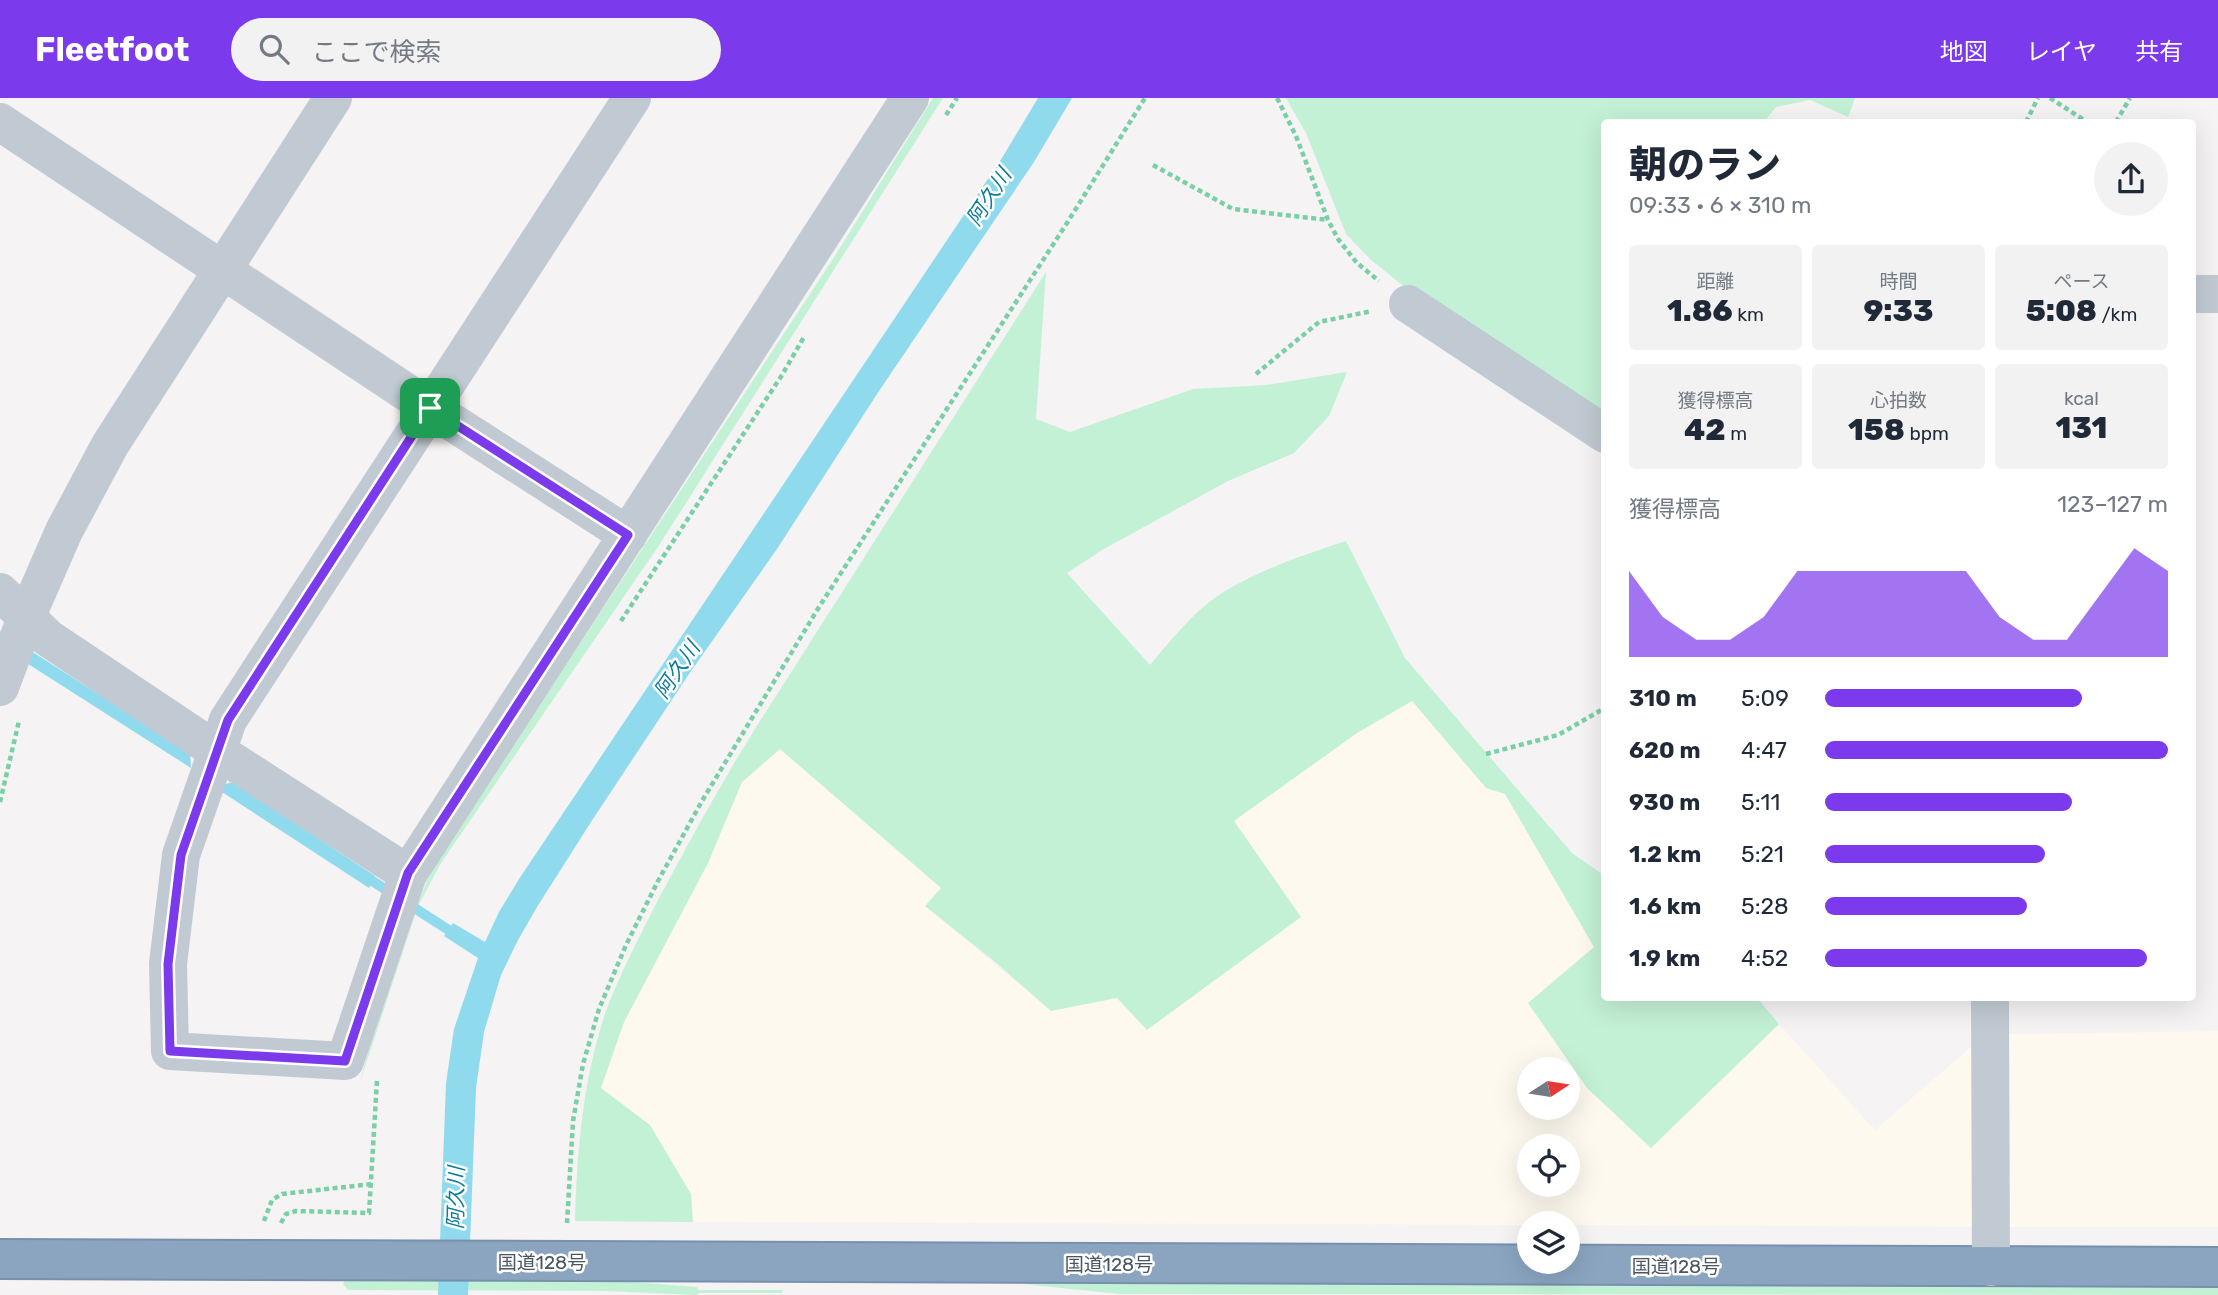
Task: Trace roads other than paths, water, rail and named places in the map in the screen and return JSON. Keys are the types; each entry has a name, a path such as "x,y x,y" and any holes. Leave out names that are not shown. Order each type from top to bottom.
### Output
{"highway":[{"name":"国道128号","path":"0,1259 366,1261 561,1246 1991,1267 2218,1267"}],"street":[{"path":"0,687 13,605 64,531 110,445 221,269 334,98"},
{"path":"632,98 228,720 181,855 168,964 170,1051 345,1061 408,873 910,98"},
{"path":"0,122 430,408 628,535"},
{"path":"2196,294 2218,294"},
{"path":"1408,304 1601,432"},
{"path":"13,605 48,638 217,751 408,873"},
{"path":"1990,1001 1991,1267"}],"water":[{"name":"阿久川","path":"1038,98 1072,98 1034,162 877,394 777,549 689,674 591,822 517,942 501,975 484,1032 476,1088 468,1295 438,1295 446,1083 454,1029 478,958 444,936 453,923 485,942 519,879 1002,158"},
{"path":"0,631 190,753 191,768 0,646"},
{"path":"233,782 375,876 369,888 222,792 225,784"}],"waterway":[{"path":"360,873 458,936"}]}
